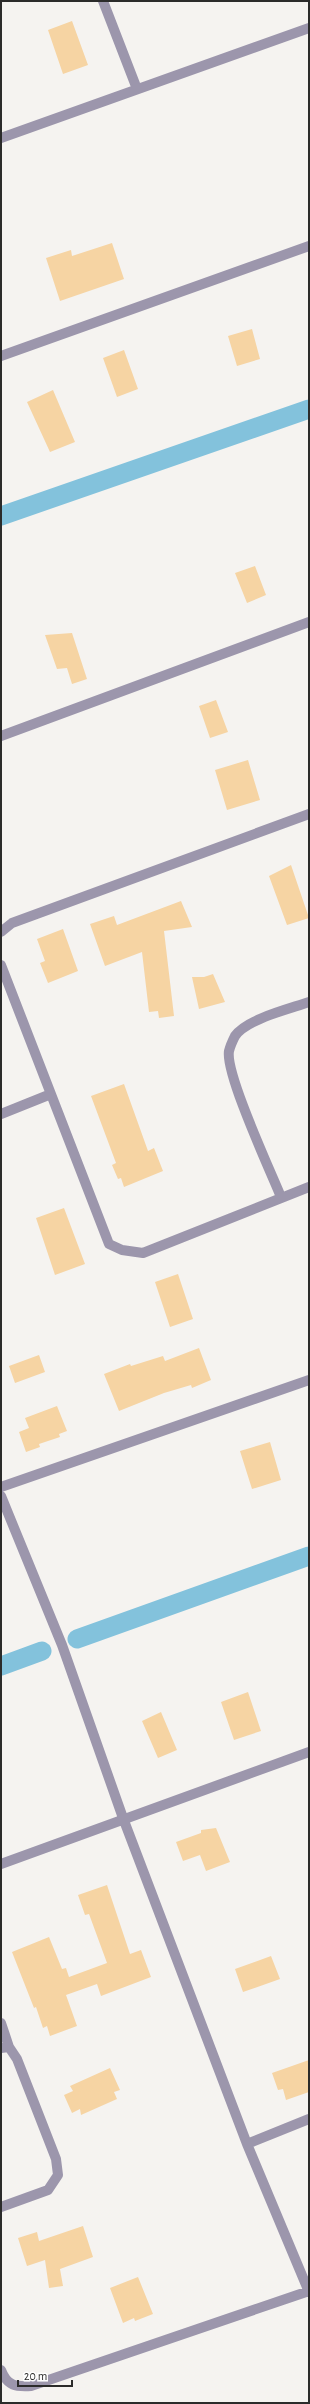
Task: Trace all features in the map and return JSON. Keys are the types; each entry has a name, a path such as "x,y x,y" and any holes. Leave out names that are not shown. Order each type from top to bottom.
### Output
{"street":[{"path":"103,1 137,89"},
{"path":"1,138 309,28"},
{"path":"1,356 309,246"},
{"path":"1,736 309,622"},
{"path":"1,932 12,923 308,818"},
{"path":"1,965 109,1244 122,1250 144,1253 171,1244 280,1197 309,1187"},
{"path":"280,1197 239,1092 231,1065 229,1051 236,1036 251,1023 309,1002"},
{"path":"1,1114 50,1094"},
{"path":"1,1487 309,1380"},
{"path":"1,1496 62,1645 123,1818 247,2144 309,2292 32,2386 14,2387 4,2378 1,2370"},
{"path":"1,1864 123,1818 309,1752"},
{"path":"1,2023 5,2047 17,2058 56,2158 58,2175 48,2190 1,2207"},
{"path":"247,2144 309,2119"}],"building":[{"path":"72,21 88,65 63,74 48,30"},
{"path":"112,243 124,279 60,301 46,258 71,250 72,256"},
{"path":"252,329 260,359 237,366 228,336"},
{"path":"124,350 138,389 117,397 103,358"},
{"path":"53,390 75,442 50,452 27,402"},
{"path":"255,566 266,595 247,603 235,573"},
{"path":"72,633 87,679 72,684 67,668 57,669 45,635"},
{"path":"216,700 228,732 210,738 199,706"},
{"path":"248,760 260,800 227,810 215,770"},
{"path":"291,865 309,918 287,925 269,876"},
{"path":"181,901 192,927 164,931 174,1016 159,1018 158,1011 149,1012 142,952 105,966 90,924 114,916 117,925"},
{"path":"63,929 78,971 48,983 40,963 45,961 37,939"},
{"path":"213,974 225,1002 199,1009 192,977 204,977"},
{"path":"124,1084 148,1151 154,1148 163,1171 124,1187 121,1178 118,1179 112,1165 116,1163 91,1096"},
{"path":"64,1208 85,1264 55,1275 36,1218"},
{"path":"178,1274 193,1319 170,1327 155,1282"},
{"path":"199,1348 211,1380 192,1388 191,1385 164,1393 119,1411 104,1374 130,1364 131,1366 163,1356 165,1361"},
{"path":"39,1355 45,1372 15,1383 9,1366"},
{"path":"57,1406 67,1431 59,1434 60,1437 39,1444 40,1447 26,1452 19,1432 29,1428 25,1418"},
{"path":"270,1442 281,1480 252,1489 240,1451"},
{"path":"248,1692 261,1731 234,1740 221,1702"},
{"path":"161,1712 177,1750 158,1758 142,1721"},
{"path":"216,1828 230,1862 206,1871 200,1855 183,1861 176,1842 201,1833 201,1830"},
{"path":"107,1885 130,1954 141,1950 151,1977 101,1996 97,1984 66,1995 77,2026 50,2036 47,2026 43,2028 36,2007 34,2008 12,1952 49,1937 62,1969 66,1968 69,1977 107,1963 89,1914 85,1915 78,1895"},
{"path":"271,1956 280,1979 243,1992 235,1969"},
{"path":"309,2060 309,2092 286,2100 283,2089 278,2090 272,2073"},
{"path":"110,2068 120,2090 114,2092 117,2099 81,2115 80,2109 72,2113 64,2095 73,2091 70,2086"},
{"path":"83,2226 93,2257 60,2269 63,2286 49,2288 45,2260 27,2266 18,2238 37,2232 39,2241"},
{"path":"138,2277 153,2314 135,2321 134,2318 123,2323 110,2288"}],"waterway":[{"path":"1,516 309,409"},
{"path":"77,1639 309,1556"},
{"path":"1,1666 42,1651"}]}
